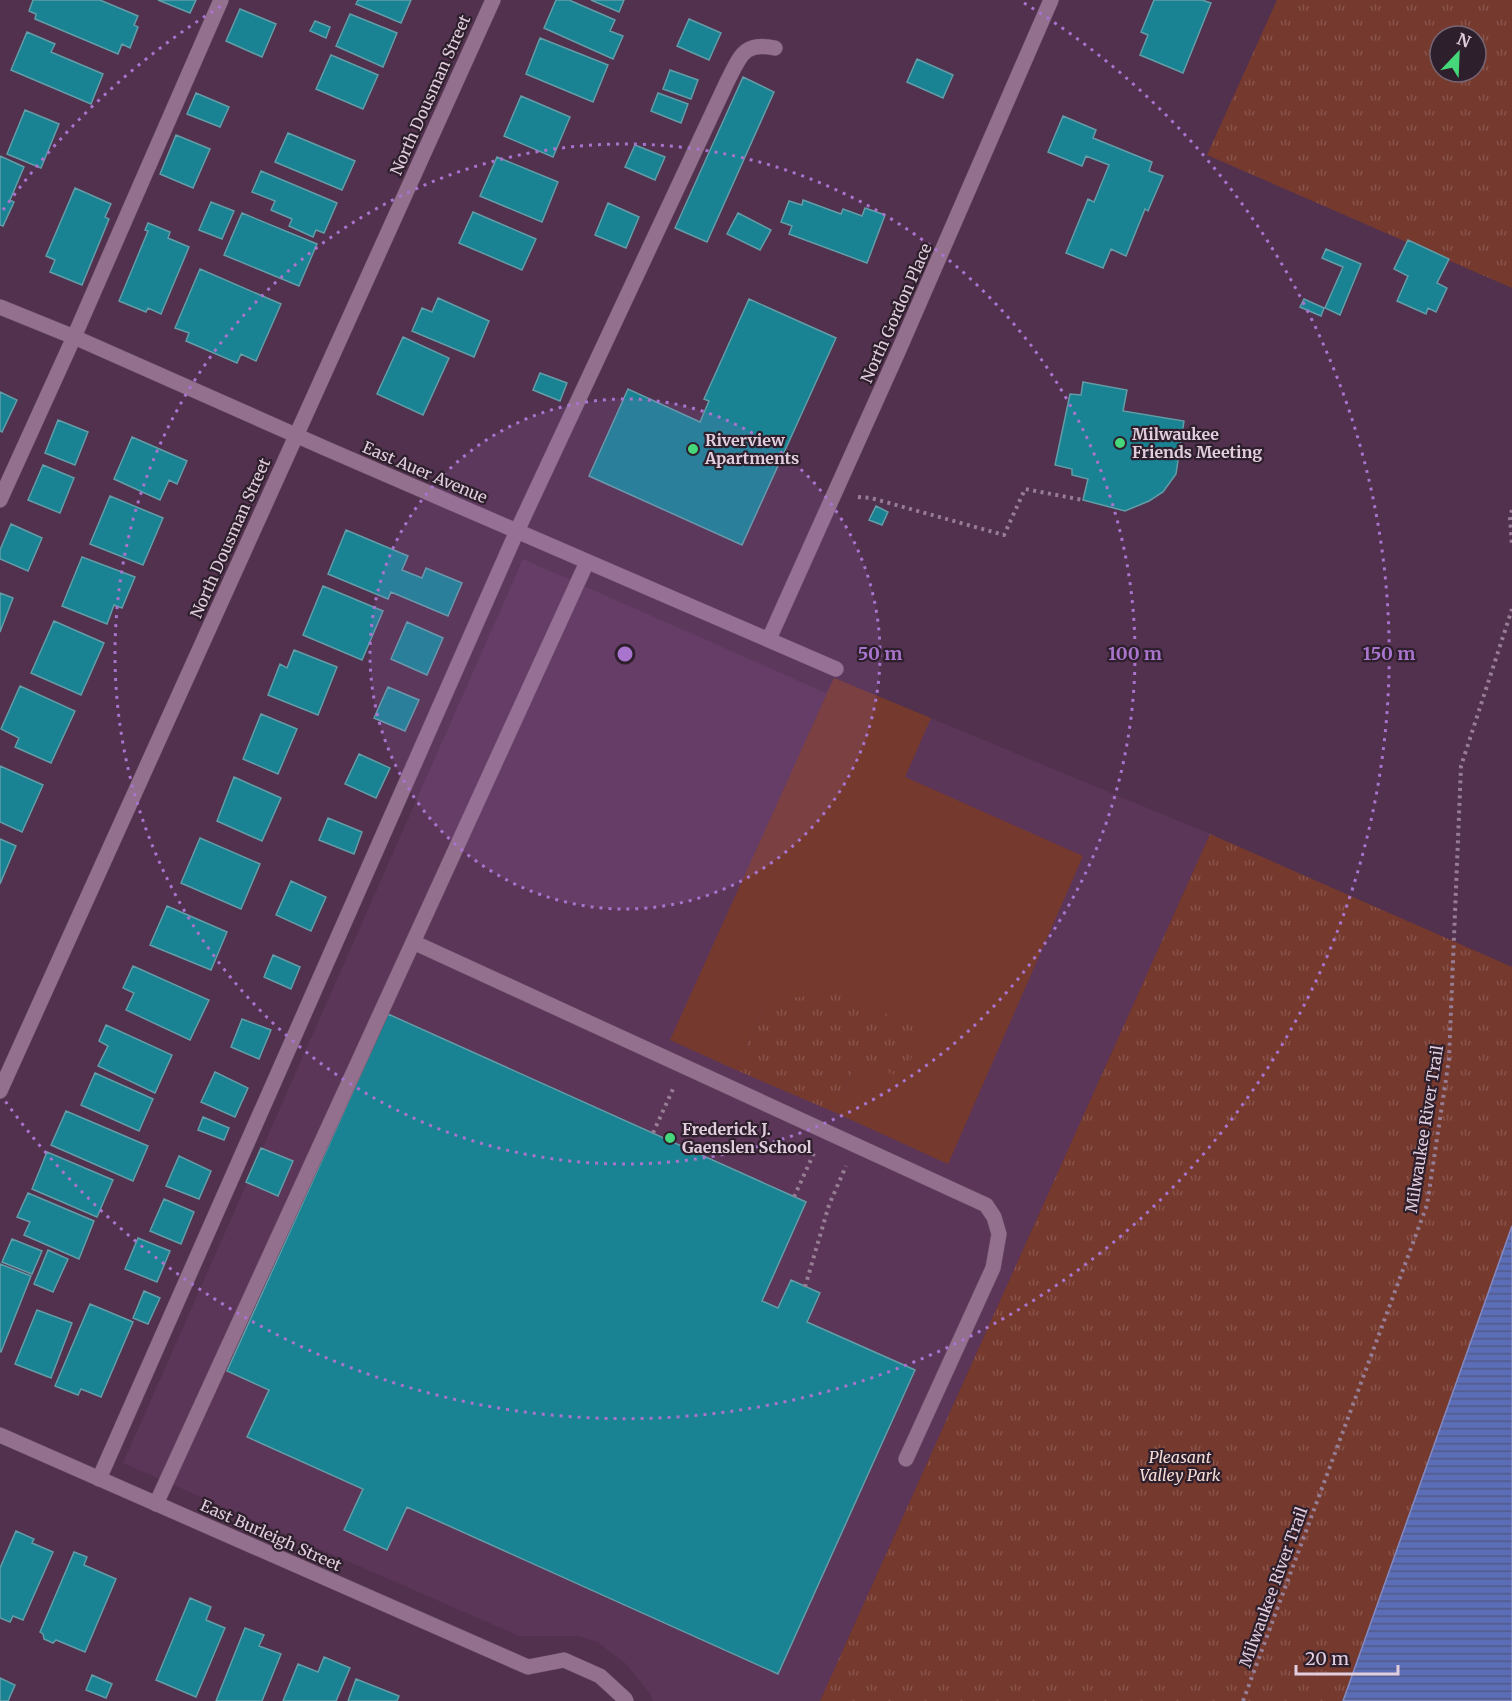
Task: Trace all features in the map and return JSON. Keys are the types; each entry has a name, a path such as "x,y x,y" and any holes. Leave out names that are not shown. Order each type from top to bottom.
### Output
{"street":[{"path":"0,500 74,338 221,0"},
{"name":"North Dousman Street","path":"0,1091 493,0"},
{"name":"North Gordon Place","path":"769,639 1052,0"},
{"path":"99,1479 517,531 737,63 749,48 755,46 775,48"},
{"name":"East Auer Avenue","path":"0,307 836,669"},
{"path":"156,1504 587,562"},
{"path":"413,942 986,1205 994,1216 999,1234 993,1269 906,1459"},
{"name":"East Burleigh Street","path":"0,1435 528,1667 564,1660 600,1676 626,1701"}],"path":[{"path":"852,496 871,498 1004,536 1025,489 1083,500"},
{"path":"1512,510 1510,517 1512,546"},
{"name":"Milwaukee River Trail","path":"1243,1701 1427,1205 1449,1059 1461,766 1512,609"},
{"path":"653,1133 675,1085"},
{"path":"794,1197 815,1149"},
{"path":"805,1287 829,1205 847,1163"}],"shaded area":[{"name":"Frederick J. Gaenslen School","path":"523,559 826,693 834,678 1210,834 820,1701 653,1701 651,1695 625,1663 597,1642 578,1636 519,1636 123,1463"}],"green space":[{"path":"1277,0 1512,0 1512,288 1207,155"},
{"path":"834,678 931,718 905,777 1083,856 948,1164 834,1112 857,1060 767,1000 736,1070 670,1040"},
{"name":"Pleasant Valley Park","path":"1210,834 1512,967 1512,1226 1343,1701 820,1701"},
{"path":"840,993 924,1031 902,1078 857,1060 834,1112 736,1070 767,1000"}],"water":[{"path":"1512,1226 1512,1701 1343,1701"}],"building":[{"path":"33,0 100,0 138,16 134,25 138,27 130,48 122,44 118,54 35,19 36,14 29,11"},
{"path":"158,0 196,0 190,13"},
{"path":"358,0 411,0 401,23 356,4"},
{"path":"556,0 569,0 615,20 610,31 623,36 613,59 544,28"},
{"path":"591,0 624,0 619,12"},
{"path":"1154,0 1202,0 1211,3 1183,73 1140,55 1148,35 1141,32"},
{"path":"240,9 276,24 262,57 226,41"},
{"path":"350,14 397,33 383,67 336,46"},
{"path":"689,19 721,33 709,60 677,46"},
{"path":"315,21 330,27 326,38 310,31"},
{"path":"27,32 55,44 51,52 103,74 91,104 11,70"},
{"path":"540,38 608,65 593,102 526,74"},
{"path":"331,55 378,75 363,109 316,89"},
{"path":"917,59 953,75 943,98 907,82"},
{"path":"670,70 698,80 691,99 663,89"},
{"path":"743,77 774,92 707,242 675,228"},
{"path":"196,93 229,107 220,127 187,114"},
{"path":"658,93 688,104 681,123 651,111"},
{"path":"521,96 570,117 553,157 504,136"},
{"path":"25,110 59,124 41,168 7,154"},
{"path":"1063,116 1096,130 1093,138 1152,162 1149,171 1163,176 1148,211 1145,209 1126,256 1111,249 1103,268 1066,253 1088,199 1094,202 1109,165 1086,156 1082,166 1048,152"},
{"path":"288,133 355,161 342,190 275,162"},
{"path":"176,135 210,149 193,188 160,174"},
{"path":"635,145 665,157 655,180 625,167"},
{"path":"0,156 24,167 10,200 14,202 3,226 0,225"},
{"path":"497,157 558,182 542,222 480,196"},
{"path":"261,171 337,203 324,233 316,230 313,237 289,226 292,219 271,210 275,201 252,192"},
{"path":"75,188 111,204 105,217 109,219 82,285 50,272 55,260 46,256"},
{"path":"803,200 841,214 843,209 862,216 865,208 885,215 867,263 789,234 792,226 781,222 789,201 802,205"},
{"path":"211,202 234,211 222,239 199,230"},
{"path":"608,203 639,217 626,248 595,235"},
{"path":"473,212 536,239 522,270 459,243"},
{"path":"242,213 317,244 299,286 224,255"},
{"path":"738,213 771,230 760,250 727,234"},
{"path":"148,223 170,232 168,238 189,247 161,314 148,308 146,312 119,301 148,231 145,230"},
{"path":"1408,240 1449,259 1437,283 1447,288 1436,312 1428,308 1426,314 1397,301 1408,276 1394,269"},
{"path":"1326,249 1361,264 1340,315 1325,308 1343,267 1322,258"},
{"path":"200,269 281,304 256,361 241,354 237,363 186,341 189,333 175,328"},
{"path":"438,298 489,321 474,357 412,331 422,308 432,312"},
{"name":"Riverview Apartments","path":"749,299 836,338 742,545 589,476 628,389 700,422 709,401 704,399"},
{"path":"1304,299 1324,308 1321,316 1300,307"},
{"path":"403,337 449,358 423,415 377,394"},
{"path":"540,373 567,383 560,401 533,390"},
{"name":"Milwaukee Friends Meeting","path":"1083,382 1127,390 1123,411 1184,421 1176,474 1163,492 1149,501 1125,511 1083,500 1088,479 1072,475 1072,469 1055,465 1070,394 1081,395"},
{"path":"0,392 17,400 2,432 0,431"},
{"path":"58,420 88,432 75,465 45,453"},
{"path":"132,437 187,461 177,484 169,480 160,500 114,479"},
{"path":"43,465 74,478 60,513 28,500"},
{"path":"110,496 163,518 143,565 90,544"},
{"path":"876,506 888,512 882,525 869,520"},
{"path":"11,524 42,538 28,571 0,559 0,550"},
{"path":"346,530 408,556 402,570 422,578 426,568 462,583 448,616 391,592 388,599 328,574"},
{"path":"82,557 135,577 122,608 114,605 107,624 62,606"},
{"path":"323,586 383,611 362,660 303,635"},
{"path":"0,593 13,598 0,632"},
{"path":"54,621 104,643 81,695 31,673"},
{"path":"407,622 443,638 427,675 391,659"},
{"path":"294,650 337,667 318,715 268,695 280,664 287,668"},
{"path":"20,686 75,711 51,763 15,747 19,738 1,729"},
{"path":"388,687 419,700 405,731 374,718"},
{"path":"261,714 297,729 278,774 243,759"},
{"path":"359,754 390,768 376,798 345,784"},
{"path":"0,766 43,785 22,832 0,822"},
{"path":"234,777 281,798 262,841 217,821"},
{"path":"328,818 362,832 354,854 319,840"},
{"path":"200,838 260,864 241,909 181,883"},
{"path":"0,839 16,846 0,884"},
{"path":"291,881 326,897 311,931 276,915"},
{"path":"167,906 227,932 211,970 150,945"},
{"path":"273,955 300,967 291,989 264,977"},
{"path":"133,966 209,1000 190,1040 126,1010 134,993 123,988"},
{"path":"388,1014 806,1202 762,1301 778,1308 791,1280 820,1293 807,1322 915,1370 778,1674 407,1507 387,1550 344,1530 363,1489 247,1437 269,1390 227,1371"},
{"path":"242,1019 271,1030 259,1059 231,1047"},
{"path":"106,1025 172,1055 155,1093 98,1066 108,1046 99,1041"},
{"path":"215,1072 248,1088 235,1117 201,1102"},
{"path":"95,1073 153,1099 139,1131 81,1105"},
{"path":"66,1111 148,1146 133,1181 51,1145"},
{"path":"203,1117 229,1128 224,1140 198,1130"},
{"path":"261,1148 293,1161 278,1196 246,1182"},
{"path":"47,1152 113,1180 97,1217 32,1189"},
{"path":"179,1156 211,1171 199,1199 166,1186"},
{"path":"28,1193 94,1221 79,1259 24,1235 30,1222 17,1217"},
{"path":"164,1199 194,1212 181,1244 150,1231"},
{"path":"138,1238 170,1251 157,1282 125,1269"},
{"path":"12,1239 42,1251 32,1274 2,1262"},
{"path":"48,1250 68,1259 53,1292 34,1284"},
{"path":"0,1264 31,1276 1,1352 0,1351"},
{"path":"144,1291 160,1298 148,1324 133,1318"},
{"path":"90,1304 133,1322 101,1397 81,1389 78,1395 55,1386"},
{"path":"37,1310 72,1323 51,1378 15,1364"},
{"path":"16,1531 34,1539 32,1543 53,1552 23,1620 13,1616 10,1622 0,1618 0,1568"},
{"path":"74,1552 87,1557 84,1565 116,1579 85,1652 56,1640 53,1643 44,1639 40,1632"},
{"path":"190,1598 211,1607 206,1620 225,1628 196,1697 156,1680"},
{"path":"245,1628 264,1635 259,1646 281,1654 262,1701 216,1701"},
{"path":"324,1657 350,1668 336,1701 283,1701 298,1664 318,1672"},
{"path":"92,1675 112,1684 106,1698 86,1690"},
{"path":"0,1678 15,1685 8,1701 0,1701"},
{"path":"356,1679 399,1696 397,1701 348,1701"}],"place":[{"name":"Milwaukee Friends Meeting","path":"1120,443"},
{"name":"Riverview Apartments","path":"693,449"},
{"name":"Frederick J. Gaenslen School","path":"670,1138"}]}
